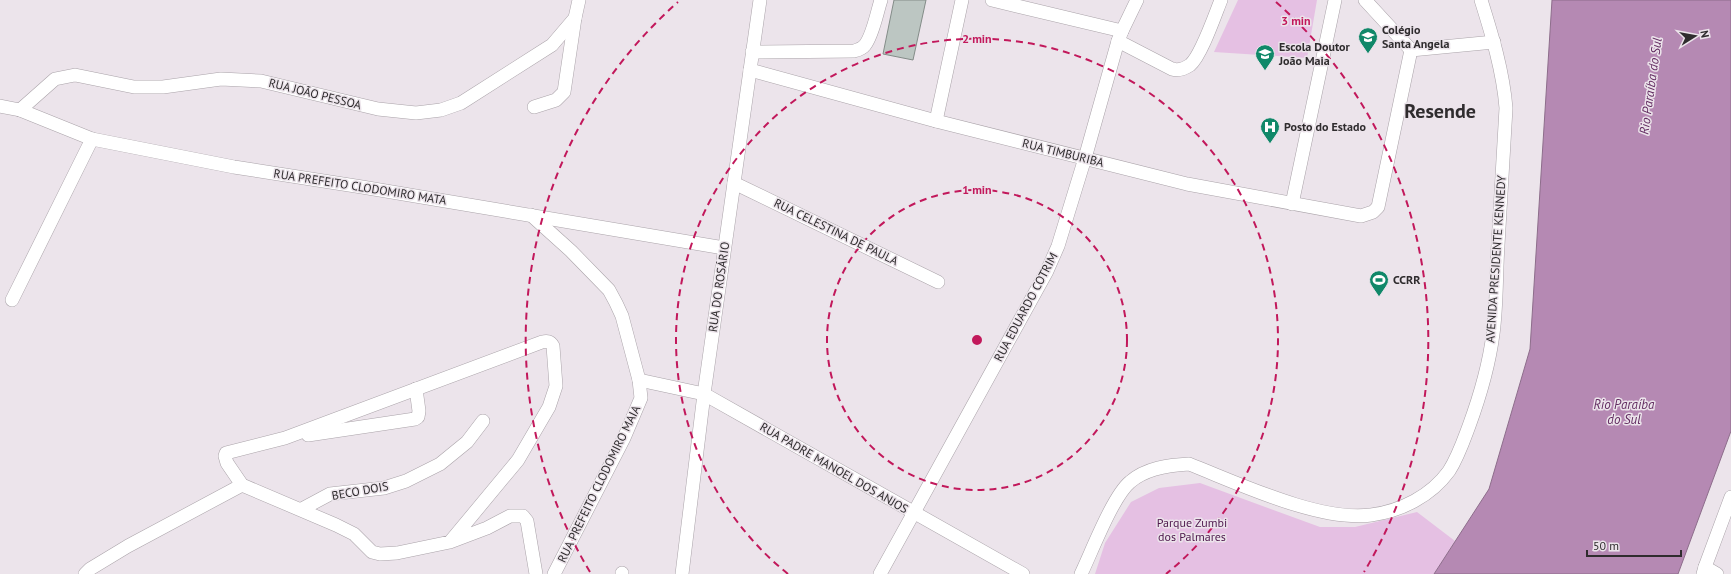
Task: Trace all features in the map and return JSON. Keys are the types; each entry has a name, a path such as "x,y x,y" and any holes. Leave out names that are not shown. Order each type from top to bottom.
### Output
{"street":[{"name":"RUA JOÃO PESSOA","path":"20,110 55,79 75,75 134,87 163,87 221,79 246,79 271,83 378,109 416,113 442,110 461,103 552,45 575,18 579,0"},
{"name":"RUA DO ROSÁRIO","path":"682,574 704,394 760,0"},
{"path":"752,52 854,51 860,49 865,45 869,37 881,0"},
{"path":"936,120 962,0"},
{"path":"992,0 1120,36 1172,69 1176,70 1190,65 1198,54 1222,0"},
{"name":"RUA EDUARDO COTRIM","path":"880,574 1047,271 1058,246 1120,36 1137,0"},
{"path":"1292,204 1335,0"},
{"path":"1365,0 1411,50 1494,42"},
{"name":"AVENIDA PRESIDENTE KENNEDY","path":"1081,574 1120,493 1131,481 1146,472 1170,465 1189,464 1298,506 1343,515 1370,515 1398,508 1416,501 1435,486 1448,472 1458,456 1486,376 1493,333 1506,108 1494,42 1481,0"},
{"path":"534,107 556,100 564,92 575,18"},
{"name":"RUA TIMBURIBA","path":"750,70 936,120 1187,184 1361,216 1373,212 1378,207 1411,50"},
{"name":"RUA PREFEITO CLODOMIRO MATA","path":"0,106 20,110 92,139 234,167 724,248"},
{"path":"12,300 92,139"},
{"name":"RUA CELESTINA DE PAULA","path":"734,183 938,282"},
{"name":"RUA PREFEITO CLODOMIRO MAIA","path":"531,215 609,290 622,316 639,380 641,398 639,405 554,574"},
{"path":"450,542 518,460 549,407 554,395 556,378 553,346 548,341 284,438 226,453 225,460 242,485 302,509 354,534 372,552 380,554 397,554 450,542 487,528 510,516 523,516 527,521 536,574"},
{"name":"RUA PADRE MANOEL DOS ANJOS","path":"639,380 704,394 1023,574"},
{"path":"284,438 410,421 419,415 416,389"},
{"name":"BECO DOIS","path":"302,509 330,494 384,488 406,481 440,464 468,442 483,421"},
{"path":"85,574 128,546 242,485"},
{"path":"1717,574 1704,570 1731,498"}],"green space":[{"path":"1238,0 1317,0 1307,58 1214,52"},
{"name":"Parque Zumbi dos Palmares","path":"1200,483 1320,527 1355,527 1417,512 1455,541 1434,574 1095,574 1105,543 1131,502 1159,488"}],"water":[{"name":"Rio Paraíba do Sul","path":"1552,0 1731,0 1731,431 1678,574 1434,574 1489,489 1530,349"}],"building":[{"path":"894,0 926,0 913,60 883,54"}],"place":[{"name":"Colégio Santa Angela","path":"1368,54"},
{"name":"Escola Doutor João Maia","path":"1265,71"},
{"name":"Posto do Estado","path":"1270,144"},
{"name":"CCRR","path":"1379,297"}],"district":[{"name":"Resende","path":"1440,111"}]}
